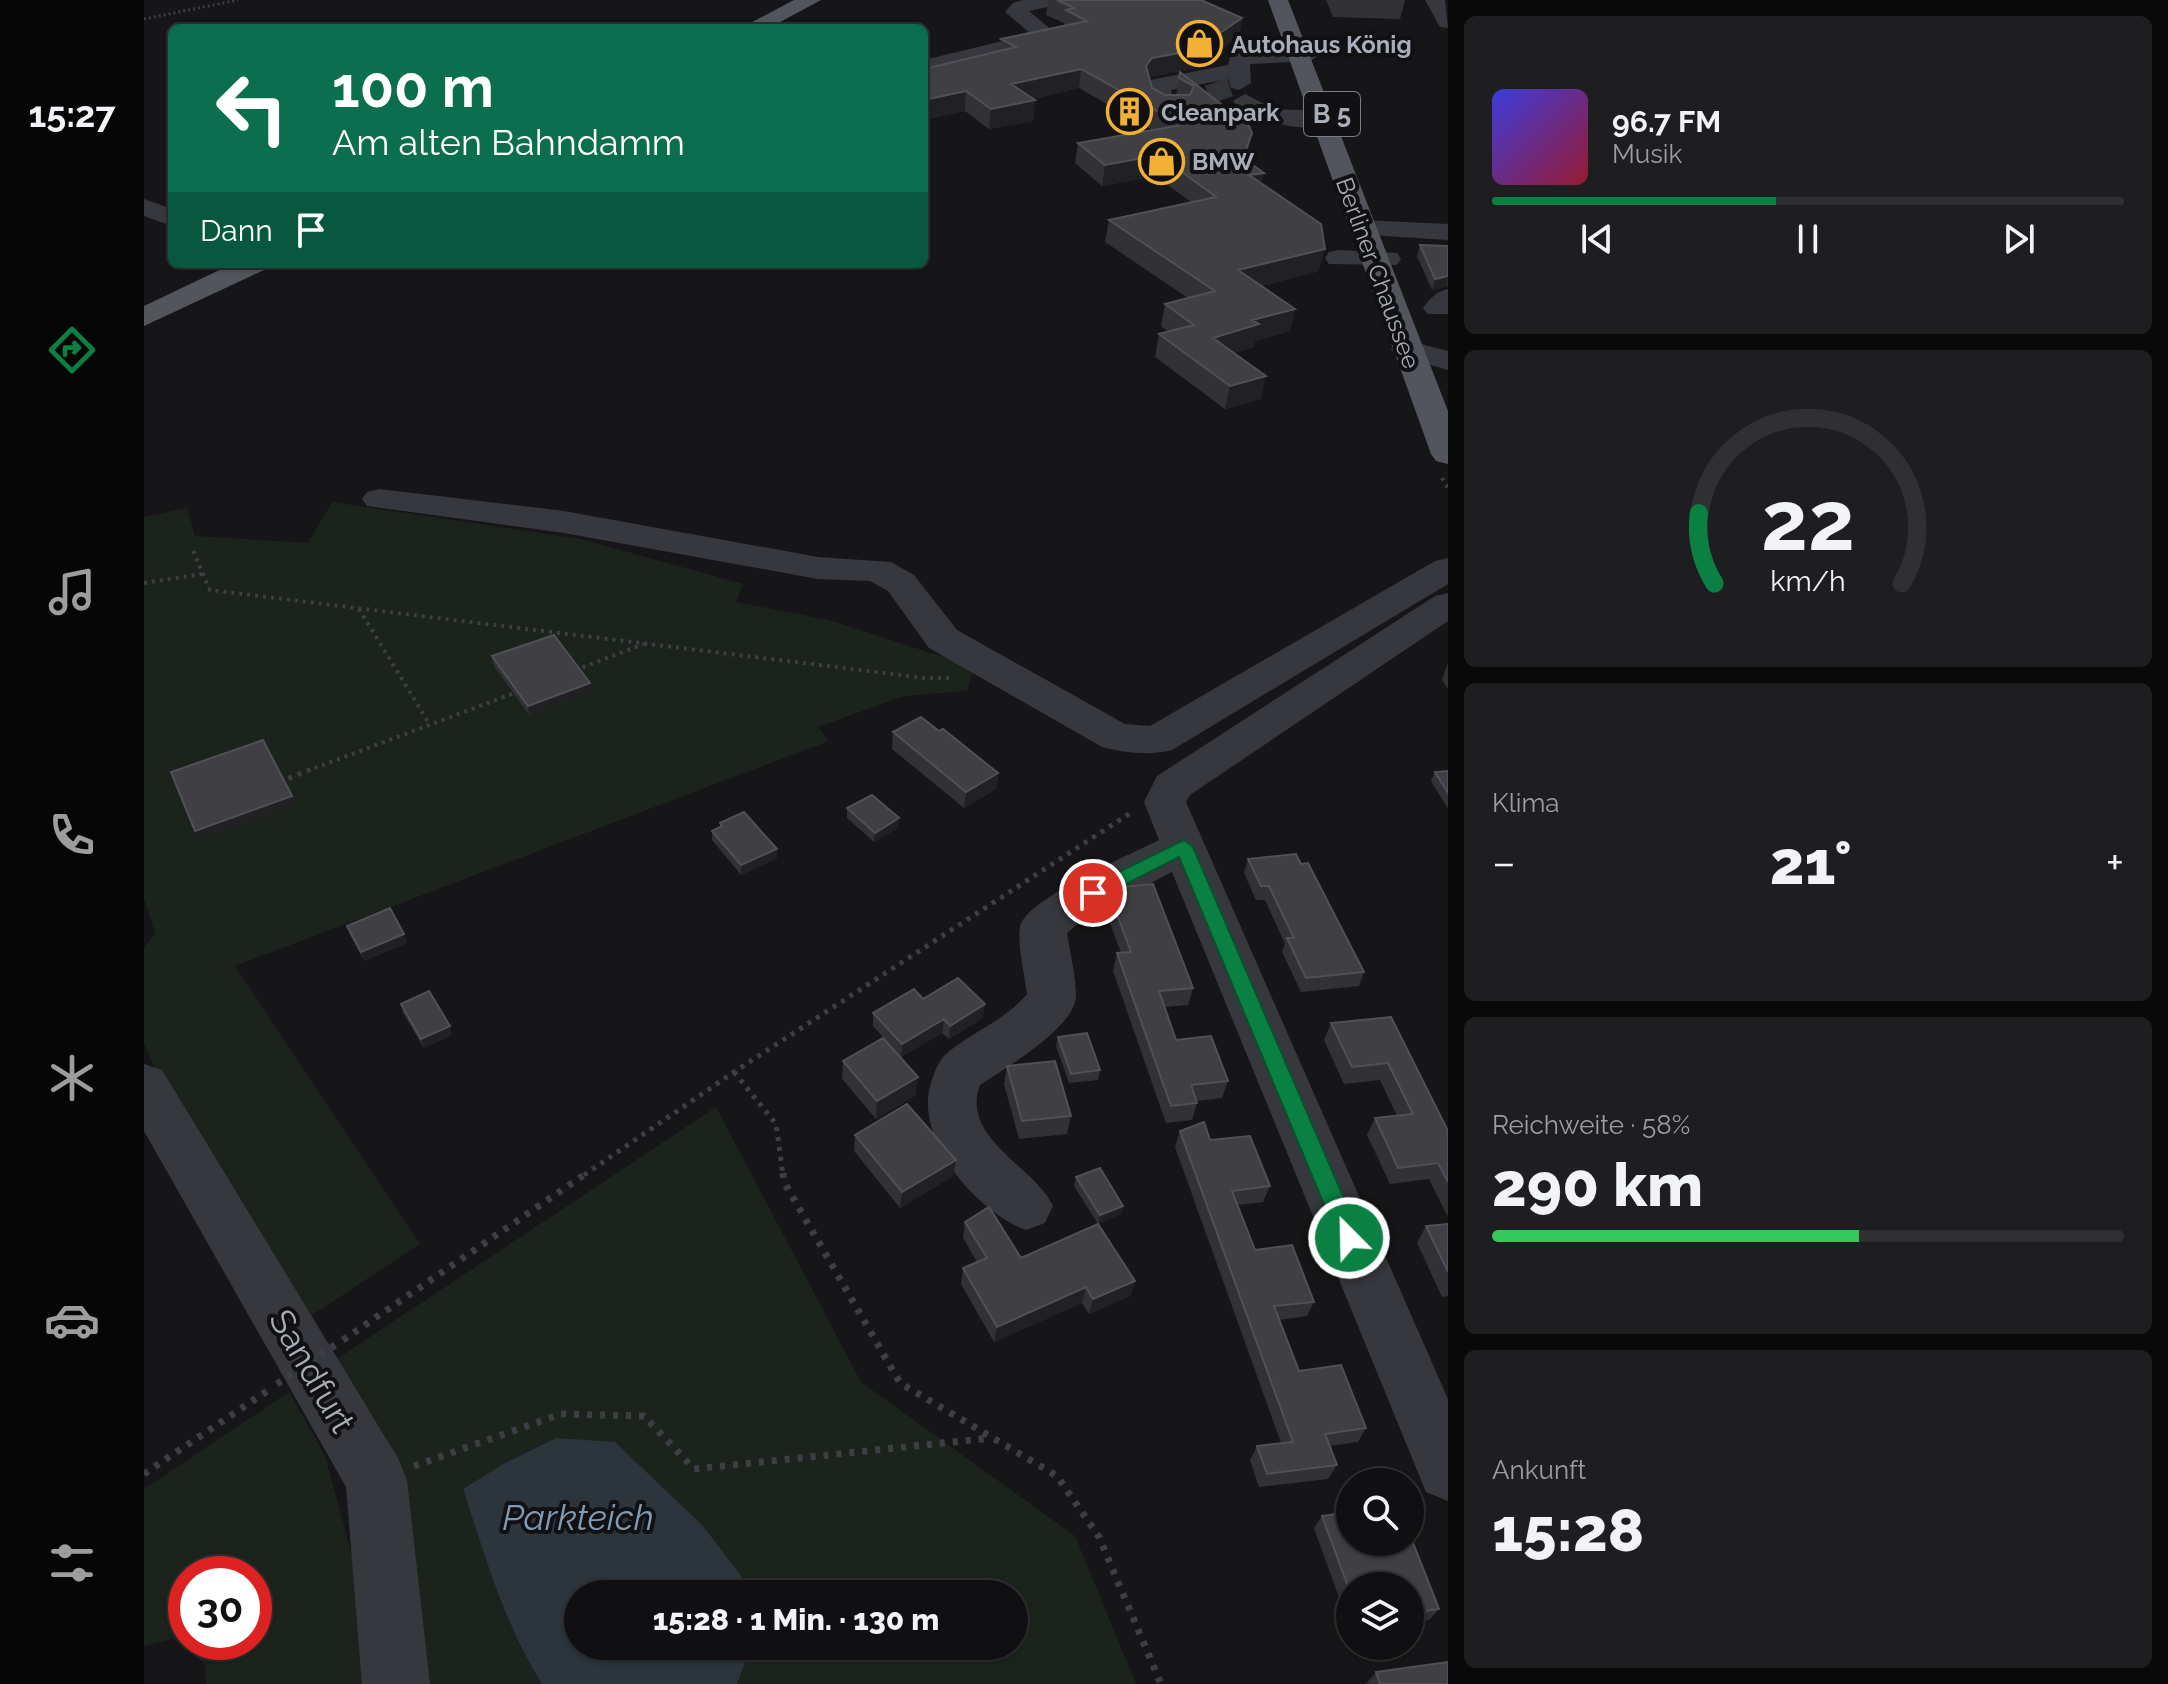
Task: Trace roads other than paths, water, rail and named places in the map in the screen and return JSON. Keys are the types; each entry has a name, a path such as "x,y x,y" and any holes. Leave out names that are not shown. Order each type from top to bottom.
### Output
{"main road":[{"path":"760,24 811,0"},
{"name":"Berliner Chaussee","path":"1278,0 1304,54 1380,259 1430,352 1446,399"},
{"name":"Berliner Chaussee","path":"1290,0 1321,118 1368,228"},
{"path":"144,317 246,268"},
{"name":"Berliner Chaussee","path":"1430,352 1448,454"}],"street":[{"path":"1435,0 1448,22"},
{"path":"928,66 1048,36 1016,12 1037,6"},
{"path":"1235,91 1239,59 1304,54"},
{"path":"1176,108 1162,105 1158,85 1235,91 1278,117 1321,118"},
{"path":"144,207 168,216"},
{"path":"1368,228 1440,244"},
{"path":"1339,258 1380,259"},
{"path":"1448,298 1438,308 1448,304"},
{"path":"379,499 564,522 818,568 878,570 901,583 943,639 1117,737 1157,740 1448,569"},
{"path":"1448,604 1172,786 1165,802 1448,1470"},
{"path":"1026,1206 966,1149 948,1098 952,1085 960,1072 1033,1022 1052,999 1043,927 1070,905 1184,847"},
{"name":"Sandfurt","path":"144,1085 376,1480 396,1684"}],"water":[{"name":"Parkteich","path":"556,1438 615,1442 703,1526 741,1576 741,1580 564,1580 564,1660 746,1660 737,1684 542,1684 506,1614 463,1489 503,1464"}],"tunnel":[{"path":"1216,82 1222,100"}],"place":[{"name":"Autohaus König","path":"1200,44"},
{"name":"Cleanpark","path":"1130,112"},
{"name":"BMW","path":"1161,161"}]}
